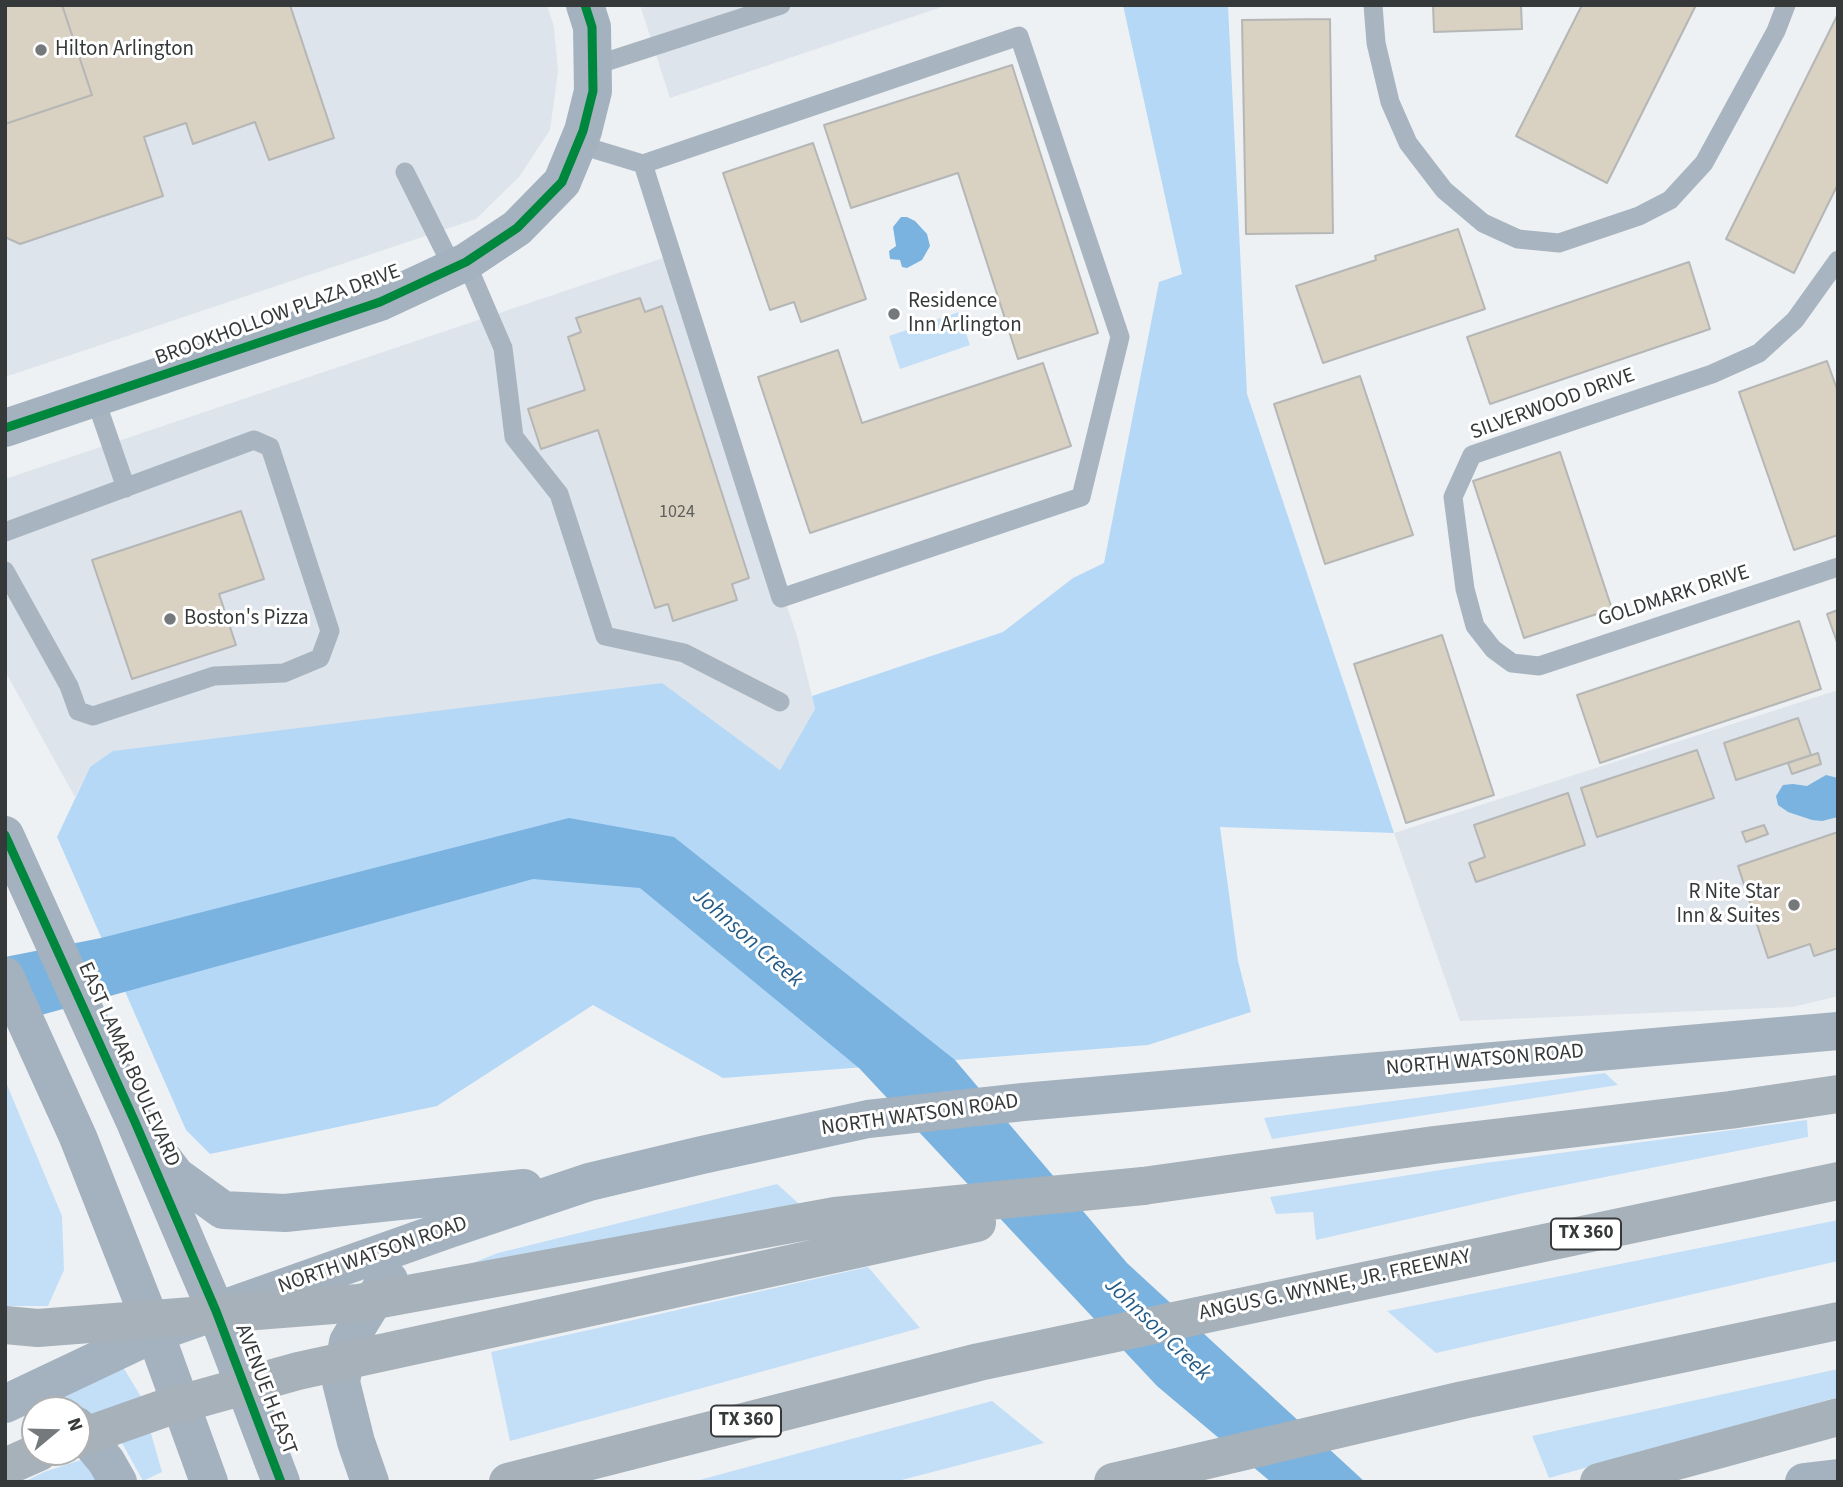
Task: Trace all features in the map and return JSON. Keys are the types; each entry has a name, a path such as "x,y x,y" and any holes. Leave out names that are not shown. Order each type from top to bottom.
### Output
{"highway":[{"path":"5,1325 38,1328 359,1303 835,1216 1143,1186 1434,1145 1730,1110 1838,1094"},
{"name":"ANGUS G. WYNNE, JR. FREEWAY","path":"511,1481 979,1362 1838,1181"},
{"path":"91,1434 162,1409 298,1371 1143,1186"},
{"path":"1118,1481 1463,1401 1838,1321"},
{"path":"1599,1482 1838,1417"}],"main road":[{"name":"BROOKHOLLOW PLAZA DRIVE","path":"7,423 95,398 380,302 459,265 517,228 562,182 583,131 593,91 592,27 584,5"},
{"name":"EAST LAMAR BOULEVARD","path":"13,850 216,1311"},
{"path":"5,976 78,1137 155,1333 209,1482"},
{"name":"NORTH WATSON ROAD","path":"5,1406 155,1333 589,1182 868,1119 1023,1102 1838,1031"},
{"path":"135,1122 176,1177 223,1210 285,1213 589,1182"},
{"path":"370,1482 356,1442 341,1382 348,1342 383,1285 449,1229"},
{"name":"AVENUE H EAST","path":"216,1311 281,1482"},
{"path":"91,1443 118,1482"},
{"path":"1804,1482 1838,1478"}],"lane":[{"path":"593,66 781,5"},
{"path":"1373,5 1376,43 1390,102 1408,143 1444,190 1483,223 1518,239 1559,243 1639,216 1670,200 1704,163 1776,31 1786,5"},
{"path":"578,144 643,164 1019,36 1120,337 1081,497 781,598 643,164"},
{"path":"405,172 503,348 514,437 559,494 605,636 684,653 780,702"},
{"name":"SILVERWOOD DRIVE","path":"1524,665 1512,663 1493,649 1475,626 1465,589 1453,498 1472,455 1712,374 1759,353 1795,320 1837,265"},
{"path":"95,398 126,488"},
{"path":"5,532 254,440 270,447 330,631 320,658 284,673 214,676 93,716 78,711 69,686 5,571"},
{"name":"GOLDMARK DRIVE","path":"1524,665 1539,666 1838,567"}],"shaded area":[{"path":"5,5 547,5 554,27 558,72 550,130 519,177 476,219 5,377"},
{"path":"640,5 948,5 670,98"},
{"path":"1123,5 1228,5 1247,394 1394,833 1220,827 1238,961 1251,1012 1148,1045 723,1078 593,1005 437,1106 210,1154 186,1130 57,837 90,767 113,751 662,683 780,770 815,709 812,696 1003,632 1073,578 1104,563 1159,282 1182,274"},
{"path":"669,256 797,636 815,709 780,770 661,683 90,767 75,797 5,671 5,479"},
{"path":"959,312 970,345 900,369 889,336"},
{"path":"1838,690 1838,996 1793,1007 1460,1021 1394,833"},
{"path":"1605,1073 1618,1085 1272,1139 1264,1118"},
{"path":"5,1080 62,1216 64,1270 48,1306 5,1306"},
{"path":"1807,1120 1808,1137 1519,1194 1316,1240 1313,1212 1276,1214 1270,1197 1485,1163"},
{"path":"777,1184 806,1210 460,1268 498,1253"},
{"path":"1838,1220 1838,1261 1436,1353 1387,1311"},
{"path":"868,1267 920,1328 510,1441 491,1352"},
{"path":"123,1367 140,1395 162,1472 143,1481 122,1443 91,1416 91,1396 57,1395"},
{"path":"1838,1369 1838,1397 1549,1478 1532,1436"},
{"path":"992,1401 1044,1443 894,1482 692,1482"},
{"path":"91,1464 102,1482 24,1482 62,1466"}],"water":[{"path":"901,217 915,221 927,234 930,246 922,260 907,268 902,267 900,260 890,259 889,251 896,246 893,227"},
{"path":"1826,775 1838,778 1838,817 1822,821 1812,820 1788,812 1778,805 1776,796 1783,785 1807,786"},
{"name":"Johnson Creek","path":"569,818 674,837 955,1060 1127,1263 1365,1482 1271,1482 1157,1386 859,1068 640,888 533,879 5,1025 5,957 101,938"}],"building":[{"name":"Hilton Arlington","path":"5,5 62,5 92,95 5,124"},
{"path":"62,5 290,5 334,138 269,160 255,122 193,144 186,123 144,137 163,196 20,244 5,237 5,124 92,95"},
{"path":"1433,5 1521,5 1522,29 1434,32"},
{"path":"1582,5 1696,5 1607,183 1516,136"},
{"path":"1838,14 1838,184 1794,273 1726,239"},
{"path":"1330,19 1333,233 1246,234 1242,20"},
{"path":"1012,65 1098,333 1018,359 958,173 851,208 824,125"},
{"path":"813,143 866,299 801,322 794,302 770,310 723,173"},
{"path":"1458,229 1485,309 1323,363 1296,286"},
{"path":"1689,262 1710,329 1490,404 1467,337"},
{"path":"640,298 645,312 662,306 749,578 732,584 737,600 673,621 668,604 655,608 598,430 541,449 528,409 585,390 568,337 581,332 576,318"},
{"path":"838,350 862,423 1043,363 1071,446 810,533 758,377"},
{"path":"1827,361 1838,392 1838,535 1794,550 1739,392"},
{"path":"1360,376 1413,535 1325,564 1274,404"},
{"path":"1560,452 1612,609 1524,638 1473,481"},
{"name":"Boston's Pizza","path":"241,511 264,579 219,594 236,645 132,679 92,560"},
{"path":"1838,610 1838,645 1827,614"},
{"path":"1799,621 1821,689 1600,763 1577,695"},
{"path":"1442,635 1494,795 1406,823 1354,664"},
{"path":"1798,718 1811,755 1736,780 1724,743"},
{"path":"1697,750 1714,798 1597,837 1581,788"},
{"path":"1818,753 1821,764 1792,774 1788,763"},
{"path":"1568,793 1585,845 1476,882 1469,863 1485,857 1474,825"},
{"path":"1764,825 1768,834 1746,842 1742,832"},
{"name":"R Nite Star Inn & Suites","path":"1838,832 1838,948 1814,956 1810,944 1768,958 1738,866"}],"cycle path":[{"path":"5,428 380,302 466,262 517,228 562,182 583,131 593,91 592,27 585,5"},
{"path":"5,835 135,1122 216,1311 281,1482"}],"place":[{"name":"Hilton Arlington","path":"41,50"},
{"name":"Residence Inn Arlington","path":"894,314"},
{"name":"Boston's Pizza","path":"170,619"},
{"name":"R Nite Star Inn & Suites","path":"1794,905"}]}
